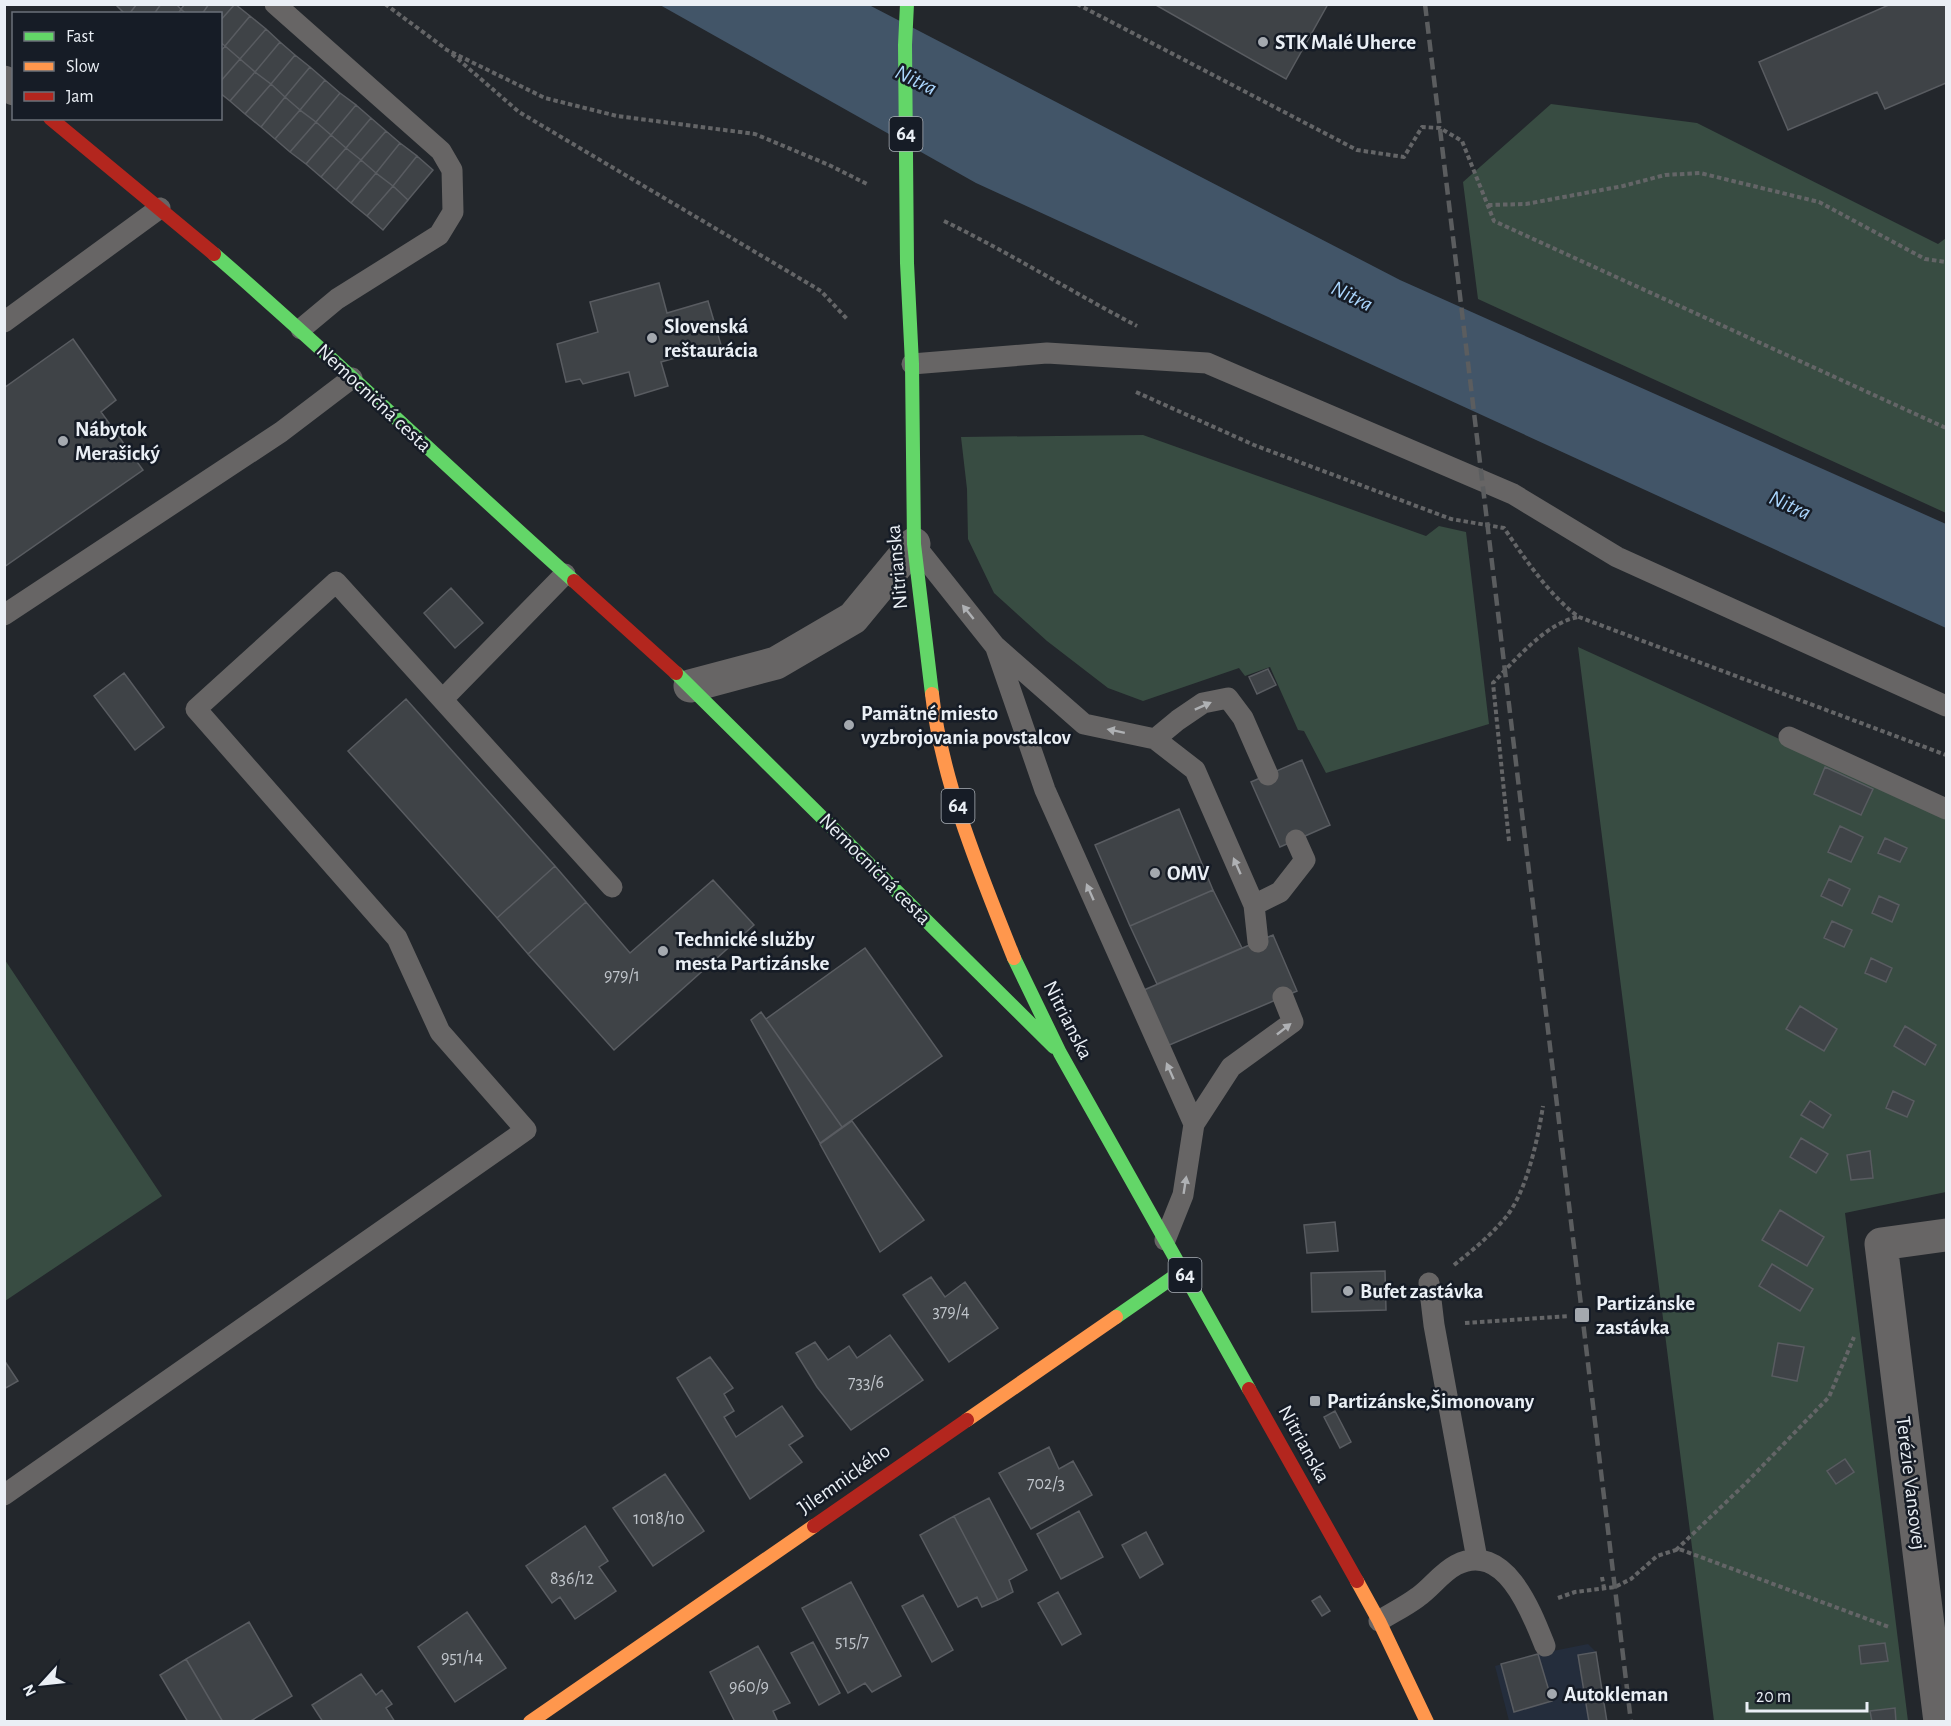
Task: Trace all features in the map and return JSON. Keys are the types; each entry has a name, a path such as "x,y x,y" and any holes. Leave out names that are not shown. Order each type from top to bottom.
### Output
{"street":[{"name":"Nitrianska","path":"907,4 905,45 914,544 934,714 973,855 1021,975 1060,1053 1379,1621 1427,1722"},
{"name":"Nemocničná cesta","path":"52,120 160,208 300,329 690,686 1060,1053"},
{"path":"690,686 776,663 853,618 914,544"},
{"name":"Terézie Vansovej","path":"1940,1722 1881,1244 1947,1234"},
{"name":"Jilemnického","path":"530,1722 1182,1271"}],"lane":[{"path":"276,4 441,151 452,170 453,212 439,235 337,299 300,329"},
{"path":"4,322 160,208"},
{"path":"912,364 1047,353 1207,363 1513,494 1617,557 1947,706"},
{"path":"4,615 281,432 352,378"},
{"path":"914,544 995,646 1084,724 1155,740 1195,770 1254,905 1258,942"},
{"path":"443,699 565,574"},
{"path":"4,1495 526,1130 440,1032 397,938 196,709 336,582 612,886"},
{"path":"995,646 1044,790 1194,1124"},
{"path":"1155,740 1203,703 1228,698 1243,718 1268,775"},
{"path":"1789,737 1947,808"},
{"path":"1254,905 1280,892 1305,860 1296,840"},
{"path":"1165,1240 1183,1195 1194,1124 1231,1066 1293,1022 1283,997"},
{"path":"1429,1283 1434,1325 1477,1559"},
{"path":"1379,1621 1419,1596 1445,1571 1459,1563 1477,1559 1495,1567 1512,1579 1530,1608 1545,1646"}],"path":[{"path":"385,4 445,49 519,112 821,291 848,320"},
{"path":"1077,4 1357,150 1404,157 1422,127 1440,128 1462,141 1494,221 1947,428"},
{"path":"445,49 545,99 617,116 755,134 872,186"},
{"path":"1488,206 1526,204 1623,186 1665,175 1700,173 1819,202 1925,259 1947,262"},
{"path":"936,217 990,243 1064,287 1146,331"},
{"path":"1134,392 1254,445 1451,519 1504,528 1527,561 1569,610 1579,616 1947,755"},
{"path":"1509,841 1493,683 1523,651 1566,618 1579,616"},
{"path":"1429,1283 1476,1248 1507,1215 1523,1184 1538,1140 1543,1106"},
{"path":"1676,1550 1744,1485 1829,1396 1853,1337 1888,1299"},
{"path":"1434,1325 1569,1316"},
{"path":"1530,1608 1575,1592 1615,1587 1631,1579 1657,1556 1679,1549 1883,1623 1932,1651"},
{"path":"1602,1577 1604,1588"}],"shaded area":[{"name":"Autokleman","path":"1588,1644 1596,1652 1607,1721 1509,1721 1495,1666"}],"green space":[{"path":"1551,104 1697,123 1938,244 1946,238 1946,513 1478,299 1463,182"},
{"path":"1143,435 1426,536 1439,526 1466,532 1489,724 1326,773 1304,731 1298,730 1270,667 1245,676 1239,668 1143,701 1108,688 1047,641 994,593 968,539 967,489 961,437"},
{"path":"1578,647 1946,815 1946,1192 1845,1213 1908,1721 1714,1721"},
{"path":"5,960 162,1196 4,1301"}],"water":[{"name":"Nitra","path":"660,5 869,5 1400,280 1946,524 1946,628 976,183"}],"building":[{"path":"115,4 137,4 131,12 123,12"},
{"path":"137,4 161,4 155,12 131,12"},
{"path":"161,4 176,4 181,9 179,12 155,12"},
{"path":"185,4 209,4 203,12 184,12 181,9"},
{"path":"209,4 235,4 222,19 222,12 203,12"},
{"path":"235,4 250,16 225,46 222,44 222,19"},
{"name":"STK Malé Uherce","path":"1154,4 1328,4 1286,79"},
{"path":"1891,4 1946,4 1946,83 1885,109 1877,92 1788,130 1759,62"},
{"path":"250,16 266,29 240,59 225,46"},
{"path":"266,29 280,42 255,72 240,59"},
{"path":"280,42 295,55 271,84 255,72"},
{"path":"225,46 240,59 222,80 222,50"},
{"path":"295,55 310,67 285,97 271,84"},
{"path":"240,59 255,72 230,101 222,95 222,80"},
{"path":"310,67 325,80 300,110 285,97"},
{"path":"255,72 271,84 245,114 230,101"},
{"path":"325,80 340,93 316,122 300,110"},
{"path":"271,84 285,97 261,127 245,114"},
{"path":"340,93 356,105 331,135 316,122"},
{"path":"285,97 300,110 275,139 261,127"},
{"path":"356,105 371,118 346,148 331,135"},
{"path":"300,110 316,122 290,152 275,139"},
{"path":"371,118 386,131 361,160 346,148"},
{"path":"316,122 331,135 306,164 290,152"},
{"path":"386,131 400,143 376,173 361,160"},
{"path":"331,135 346,148 321,177 306,164"},
{"path":"400,143 417,156 393,186 376,173"},
{"path":"346,148 361,160 336,190 321,177"},
{"path":"417,156 433,170 408,200 393,186"},
{"path":"361,160 376,173 351,203 336,190"},
{"path":"376,173 393,186 367,216 351,203"},
{"path":"393,186 408,200 383,230 367,216"},
{"path":"659,283 667,313 708,301 721,345 661,362 668,386 635,396 629,372 583,384 580,379 566,382 557,344 598,332 590,302"},
{"name":"Nábytok Merašický","path":"73,339 116,400 101,412 143,470 4,567 4,388"},
{"path":"451,588 483,623 455,648 424,613"},
{"path":"1268,669 1276,685 1257,694 1249,677"},
{"path":"124,673 164,727 135,750 94,696"},
{"path":"406,699 555,866 497,918 348,751"},
{"path":"1302,760 1330,825 1280,847 1251,782"},
{"path":"1825,767 1873,789 1861,815 1814,794"},
{"path":"1179,809 1213,890 1130,926 1095,845"},
{"path":"1840,826 1863,837 1851,862 1828,852"},
{"path":"1885,838 1907,848 1900,862 1878,853"},
{"path":"555,866 586,902 528,954 497,918"},
{"path":"1829,879 1850,889 1842,906 1821,896"},
{"path":"713,880 754,925 614,1050 528,954 586,902 630,953"},
{"path":"1213,890 1242,948 1157,984 1130,926"},
{"path":"1879,896 1899,905 1892,922 1872,913"},
{"path":"1832,921 1852,930 1844,947 1824,938"},
{"path":"1273,935 1297,991 1167,1046 1144,990"},
{"path":"865,948 942,1056 842,1127 766,1019"},
{"path":"1871,958 1892,968 1886,982 1865,973"},
{"path":"1800,1006 1837,1029 1824,1051 1786,1029"},
{"path":"761,1012 842,1127 820,1143 751,1020"},
{"path":"1905,1026 1936,1045 1925,1065 1894,1046"},
{"path":"1893,1091 1914,1101 1907,1117 1886,1108"},
{"path":"1810,1101 1831,1115 1823,1128 1801,1115"},
{"path":"852,1121 924,1220 880,1252 820,1144"},
{"path":"1801,1138 1828,1154 1816,1173 1790,1157"},
{"path":"1870,1151 1873,1178 1851,1180 1847,1155"},
{"path":"1780,1210 1824,1237 1807,1266 1762,1240"},
{"path":"1335,1222 1338,1251 1307,1253 1304,1225"},
{"path":"1772,1264 1813,1289 1800,1311 1759,1286"},
{"name":"Bufet zastávka","path":"1385,1271 1386,1310 1312,1312 1311,1273"},
{"path":"931,1277 945,1297 965,1282 998,1328 949,1362 903,1295"},
{"path":"890,1335 923,1380 851,1430 817,1387 796,1353 815,1342 828,1360 849,1346 857,1358"},
{"path":"1778,1343 1804,1347 1797,1381 1772,1376"},
{"path":"710,1357 733,1388 724,1394 734,1411 724,1417 736,1437 782,1406 803,1436 789,1445 802,1462 750,1499 677,1378"},
{"path":"4,1360 18,1381 4,1389"},
{"path":"1335,1411 1351,1442 1340,1448 1324,1417"},
{"path":"1049,1447 1059,1469 1073,1461 1092,1495 1031,1529 999,1473"},
{"path":"1845,1459 1854,1472 1836,1484 1827,1471"},
{"path":"665,1474 704,1531 653,1566 613,1508"},
{"path":"989,1498 1027,1570 1009,1580 1013,1592 998,1600 954,1516"},
{"path":"1079,1511 1103,1557 1061,1579 1037,1534"},
{"path":"954,1516 998,1600 982,1607 977,1597 958,1607 920,1535"},
{"path":"585,1526 608,1561 599,1567 616,1591 575,1619 560,1597 552,1603 526,1566"},
{"path":"1146,1532 1163,1564 1140,1578 1122,1545"},
{"path":"851,1582 901,1676 872,1692 865,1683 848,1693 802,1608"},
{"path":"1058,1592 1081,1634 1062,1645 1038,1603"},
{"path":"923,1595 953,1650 932,1662 902,1606"},
{"path":"1320,1596 1330,1611 1322,1616 1312,1601"},
{"path":"467,1612 506,1668 455,1702 418,1647"},
{"path":"249,1622 292,1696 249,1722 223,1722 186,1659"},
{"path":"813,1642 840,1693 819,1705 791,1653"},
{"path":"1885,1643 1888,1661 1861,1664 1859,1646"},
{"path":"758,1646 790,1703 773,1711 778,1722 735,1722 710,1672"},
{"path":"1596,1652 1607,1722 1589,1722 1578,1655"},
{"path":"1538,1654 1552,1701 1514,1712 1501,1664"},
{"path":"186,1659 223,1722 188,1722 160,1675"},
{"path":"361,1674 376,1695 382,1690 392,1704 386,1708 395,1722 323,1722 312,1705"},
{"path":"1895,1708 1896,1722 1872,1722 1870,1711"}],"railway":[{"path":"1425,4 1631,1722"}],"traffic: fast":[{"path":"907,4 905,45 907,263 912,364 914,544 932,694"},
{"path":"214,254 574,581"},
{"path":"676,673 1054,1047"},
{"path":"1014,958 1060,1053 1249,1389"},
{"path":"1116,1317 1182,1271"}],"traffic: slow":[{"path":"932,694 944,761 964,828 1014,958"},
{"path":"967,1420 1116,1317"},
{"path":"530,1722 814,1526"},
{"path":"1357,1581 1379,1621 1427,1722"}],"traffic: jam":[{"path":"52,120 214,254"},
{"path":"574,581 676,673"},
{"path":"1249,1389 1357,1581"},
{"path":"814,1526 967,1420"}],"place":[{"name":"STK Malé Uherce","path":"1263,42"},
{"name":"Slovenská reštaurácia","path":"652,338"},
{"name":"Nábytok Merašický","path":"63,441"},
{"name":"Pamätné miesto vyzbrojovania povstalcov","path":"849,725"},
{"name":"OMV","path":"1155,873"},
{"name":"Technické služby mesta Partizánske","path":"663,951"},
{"name":"Bufet zastávka","path":"1348,1291"},
{"name":"Partizánske zastávka","path":"1582,1315"},
{"name":"Partizánske,Šimonovany","path":"1315,1401"},
{"name":"Autokleman","path":"1552,1694"}]}
